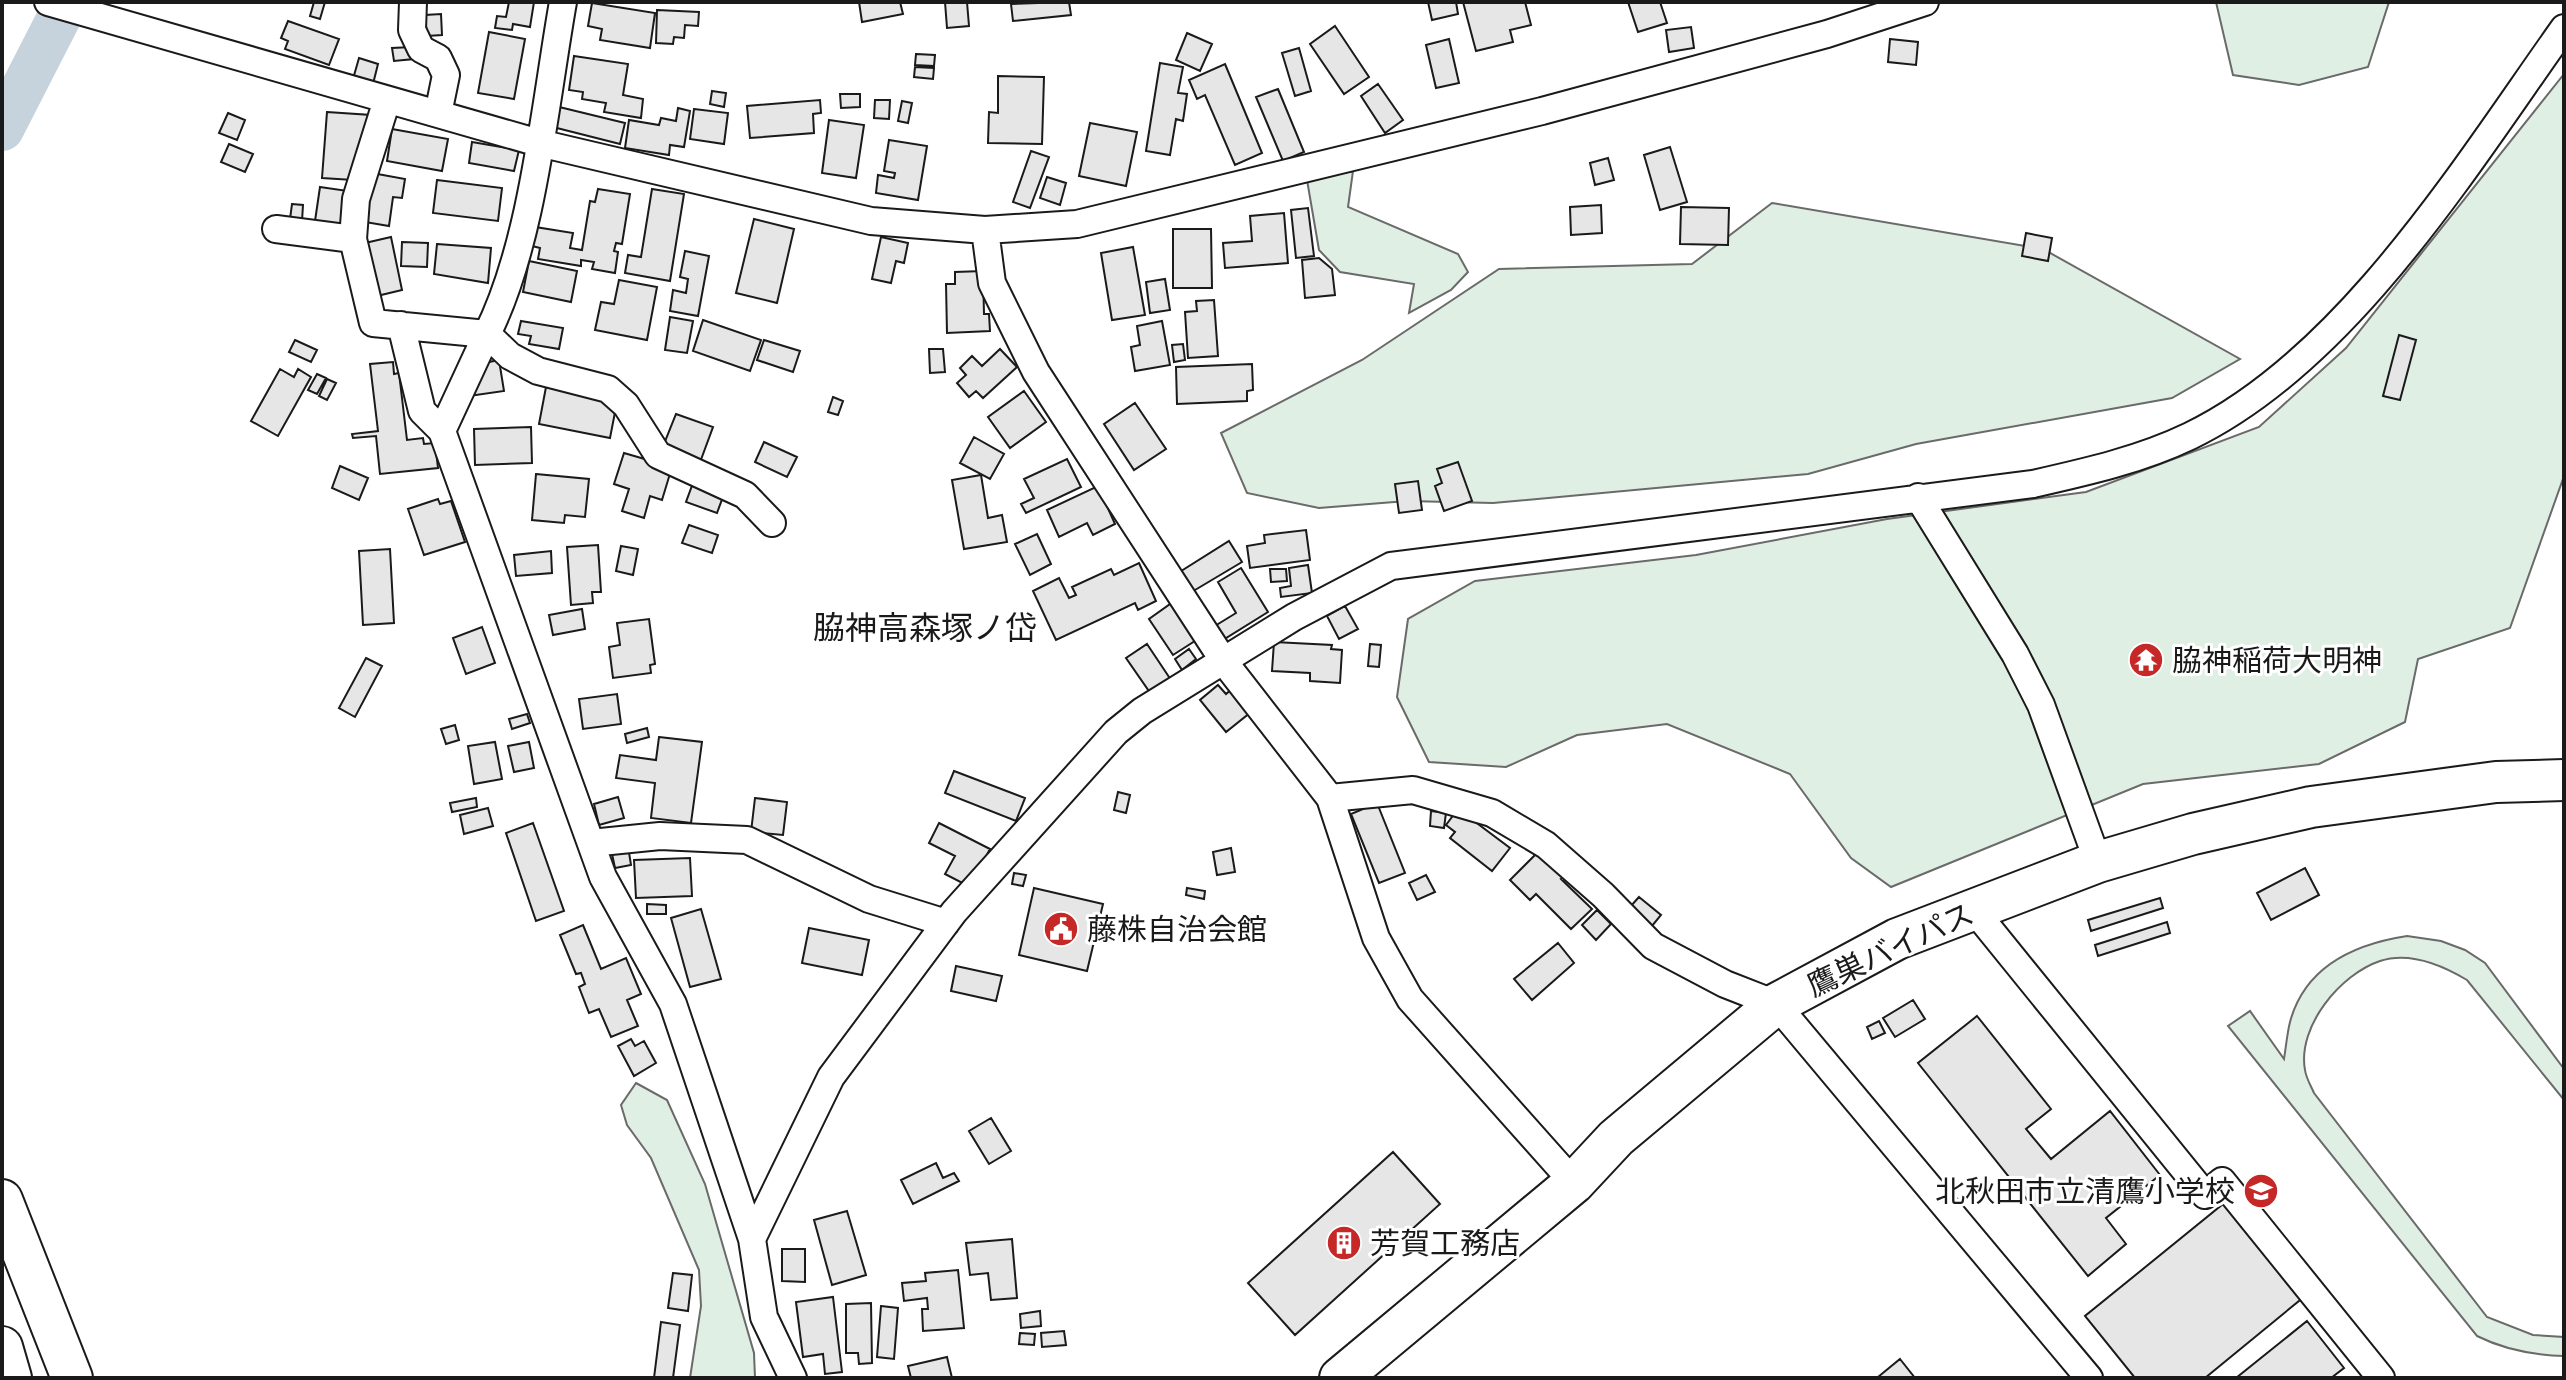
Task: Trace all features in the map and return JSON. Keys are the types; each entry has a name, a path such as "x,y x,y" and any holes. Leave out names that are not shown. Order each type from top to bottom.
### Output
{"highway":[{"name":"鷹巣バイパス","path":"1340,1378 1574,1183 1616,1138 1776,1004 1897,939 2098,862 2193,834 2311,807 2496,782 2564,780"},
{"path":"2,1200 72,1378"},
{"path":"2,1347 11,1378"}],"street":[{"path":"48,2 539,143 871,221 985,230 1077,224 1107,217 1542,111 1827,34 1925,2"},
{"path":"413,2 412,30 421,49 438,58 446,75 438,114"},
{"path":"442,431 507,288 539,143 563,2"},
{"path":"752,1239 831,1077 946,923 1116,732 1142,711 1225,663 1294,617 1391,566 2033,484 2120,464 2190,436 2250,400 2295,364 2364,296 2459,175 2564,28"},
{"path":"387,100 356,199 353,239 373,323 487,334 510,356 538,371 608,389 626,405 658,455 745,495 772,523"},
{"path":"276,229 353,239"},
{"path":"985,230 992,283 1028,358 1225,663 1330,798 1376,938 1410,999 1574,1183"},
{"path":"401,325 422,411 442,431 603,877 673,1004 752,1239 764,1317 793,1378"},
{"path":"1918,497 2015,654 2041,705 2098,862"},
{"path":"1330,798 1413,790 1492,813 1546,845 1603,895 1653,946 1725,984 1776,1004 2089,1378"},
{"path":"591,843 660,836 747,840 869,899 946,923"},
{"path":"1974,910 2205,1195 2222,1181 2381,1378"}],"green space":[{"path":"2216,2 2389,2 2368,67 2299,85 2233,75"},
{"path":"2564,74 2564,476 2510,628 2418,659 2405,722 2319,764 2143,784 1891,887 1851,858 1790,774 1667,724 1577,735 1506,767 1429,762 1397,697 1408,619 1475,581 1696,555 1887,519 2086,492 2259,427 2346,348"},
{"path":"1353,171 1348,207 1458,254 1468,272 1451,290 1409,313 1414,284 1340,272 1319,250 1307,180"},
{"path":"1772,203 2043,249 2240,359 2172,398 1916,444 1808,474 1493,503 1407,501 1319,508 1247,493 1221,433 1362,360 1499,269 1692,264"},
{"path":"2407,936 2441,941 2465,950 2485,963 2564,1069 2564,1100 2467,980 2436,965 2403,958 2391,958 2365,968 2351,977 2325,1004 2308,1036 2304,1053 2307,1079 2314,1093 2487,1317 2533,1335 2564,1337 2564,1356 2519,1351 2477,1336 2228,1026 2250,1011 2284,1059 2290,1022 2297,1003 2320,972 2351,952"},
{"path":"636,1083 667,1100 705,1184 754,1353 755,1378 690,1378 701,1306 699,1270 651,1158 627,1125 621,1105"}],"building":[{"path":"314,2 325,2 320,19 310,16"},
{"path":"509,2 534,2 530,27 513,24 512,30 495,28 497,16 506,17"},
{"path":"859,2 900,2 903,14 862,22"},
{"path":"945,2 967,2 969,26 947,28"},
{"path":"1069,2 1071,15 1013,21 1011,4"},
{"path":"1428,2 1456,2 1458,14 1432,20"},
{"path":"1463,2 1525,2 1531,25 1510,30 1513,42 1476,51"},
{"path":"1628,2 1660,2 1667,23 1638,32"},
{"path":"592,3 655,13 650,48 600,40 602,29 588,26"},
{"path":"657,10 699,12 698,26 685,25 684,38 674,37 673,44 656,43"},
{"path":"441,14 442,35 427,36 425,15"},
{"path":"288,21 339,39 329,65 285,49 288,41 281,38"},
{"path":"1335,26 1369,77 1344,94 1310,44"},
{"path":"1691,27 1694,48 1669,52 1666,30"},
{"path":"489,32 525,39 514,99 478,93"},
{"path":"1187,33 1212,44 1200,71 1176,60"},
{"path":"1449,39 1459,83 1436,88 1426,45"},
{"path":"1890,39 1918,42 1916,65 1888,62"},
{"path":"412,47 414,59 394,61 392,48"},
{"path":"1299,48 1311,91 1295,96 1282,53"},
{"path":"916,54 935,55 934,66 915,65"},
{"path":"574,56 628,64 623,95 643,99 641,118 604,112 606,103 582,99 583,92 569,90"},
{"path":"359,58 378,64 373,84 353,79"},
{"path":"1160,63 1183,67 1178,93 1187,94 1183,121 1176,119 1170,155 1146,151"},
{"path":"1225,64 1262,153 1235,165 1205,95 1197,99 1189,80"},
{"path":"915,67 934,68 933,79 914,77"},
{"path":"998,76 1044,77 1042,144 988,143 989,112 998,113"},
{"path":"1378,84 1403,120 1385,133 1361,96"},
{"path":"1278,89 1304,152 1283,161 1256,97"},
{"path":"712,91 726,93 724,107 710,104"},
{"path":"840,94 860,94 860,107 841,108"},
{"path":"820,100 821,113 813,114 814,133 750,138 747,106"},
{"path":"875,100 890,100 889,119 874,118"},
{"path":"902,101 912,103 908,123 898,121"},
{"path":"551,105 625,123 620,144 545,125"},
{"path":"678,108 690,111 684,147 670,145 669,155 625,148 629,120 659,125 661,118 676,121"},
{"path":"694,109 728,113 724,144 690,139"},
{"path":"327,112 371,115 362,159 354,159 353,180 322,178"},
{"path":"228,113 245,120 237,140 219,133"},
{"path":"829,120 864,125 856,178 822,173"},
{"path":"1090,123 1137,132 1126,186 1079,176"},
{"path":"392,129 448,139 442,171 387,161"},
{"path":"889,140 927,146 918,200 876,193 878,175 894,178 895,173 884,171"},
{"path":"472,142 519,150 514,171 469,163"},
{"path":"229,144 253,154 245,172 221,162"},
{"path":"1670,147 1687,202 1660,210 1644,155"},
{"path":"1031,151 1049,157 1030,208 1013,202"},
{"path":"1608,158 1614,180 1595,185 1590,163"},
{"path":"372,173 405,179 402,198 393,197 389,226 365,222"},
{"path":"1047,177 1066,183 1060,205 1040,198"},
{"path":"437,180 502,188 498,221 433,213"},
{"path":"320,187 348,191 343,226 315,221"},
{"path":"598,189 630,194 622,244 616,243 614,251 618,252 615,273 592,269 594,262 581,260 581,266 538,259 540,248 532,246 535,227 573,233 570,248 582,250 590,201 595,202"},
{"path":"652,189 684,194 670,281 625,273 628,255 641,257"},
{"path":"292,204 303,205 302,221 290,219"},
{"path":"1601,205 1602,233 1571,235 1570,207"},
{"path":"1681,207 1729,208 1728,245 1680,244"},
{"path":"1308,208 1314,256 1296,258 1291,210"},
{"path":"1284,213 1288,263 1225,268 1223,243 1252,241 1250,216"},
{"path":"754,219 794,229 777,303 736,293"},
{"path":"1173,229 1211,229 1212,288 1173,288"},
{"path":"2026,233 2052,238 2048,261 2022,256"},
{"path":"391,237 402,290 377,296 365,243"},
{"path":"881,237 908,243 904,263 896,261 891,283 872,279"},
{"path":"402,242 428,243 427,267 401,266"},
{"path":"437,244 491,248 488,283 434,274"},
{"path":"1133,247 1145,315 1112,320 1101,253"},
{"path":"685,251 709,256 698,316 670,311 673,290 686,293 688,279 680,277"},
{"path":"1319,258 1332,269 1335,295 1305,298 1302,260"},
{"path":"529,261 577,271 571,302 523,292"},
{"path":"983,271 984,314 989,314 990,331 947,333 946,284 955,284 955,272"},
{"path":"1165,279 1170,310 1150,313 1146,282"},
{"path":"619,280 657,287 647,340 595,330 601,302 614,304"},
{"path":"1214,300 1218,356 1188,358 1185,312 1197,311 1196,301"},
{"path":"670,317 693,321 687,353 665,350"},
{"path":"703,320 761,340 750,371 693,351"},
{"path":"521,321 563,328 559,349 529,344 531,336 518,334"},
{"path":"1162,321 1170,365 1135,371 1131,347 1140,345 1137,326"},
{"path":"2399,335 2416,340 2400,400 2383,396"},
{"path":"295,340 317,350 311,362 289,352"},
{"path":"764,340 800,351 793,372 757,360"},
{"path":"1183,344 1185,360 1174,362 1172,345"},
{"path":"929,349 943,349 945,372 930,373"},
{"path":"1000,349 1017,367 983,398 976,391 969,397 957,383 966,375 960,368 972,356 982,366"},
{"path":"499,360 504,391 469,396 484,363"},
{"path":"393,362 394,374 399,373 407,440 423,438 424,444 435,443 438,468 380,474 376,436 353,438 352,434 378,431 370,364"},
{"path":"1252,364 1253,390 1247,391 1247,401 1177,404 1176,367"},
{"path":"280,369 294,377 298,369 311,377 278,436 251,421"},
{"path":"317,374 326,378 317,394 308,390"},
{"path":"327,379 336,383 327,400 319,396"},
{"path":"546,387 617,402 610,438 539,424"},
{"path":"1024,391 1046,422 1010,448 988,417"},
{"path":"833,397 843,401 838,415 828,412"},
{"path":"1135,403 1166,449 1134,470 1104,424"},
{"path":"676,414 713,427 699,465 672,455 675,448 664,444"},
{"path":"531,427 532,463 475,465 474,429"},
{"path":"974,437 1004,454 990,479 960,463"},
{"path":"764,442 797,457 787,477 755,462"},
{"path":"624,453 672,467 662,500 650,496 644,518 622,511 629,489 614,484"},
{"path":"1067,459 1081,487 1026,513 1021,504 1034,498 1024,479"},
{"path":"1458,462 1472,501 1444,511 1435,486 1442,483 1437,469"},
{"path":"340,466 368,478 359,500 332,488"},
{"path":"536,474 589,479 585,517 565,515 564,523 532,520"},
{"path":"981,475 988,518 1002,515 1007,542 964,549 952,480"},
{"path":"1418,481 1422,510 1399,513 1395,484"},
{"path":"693,483 724,494 717,513 686,502"},
{"path":"1098,486 1115,524 1093,535 1087,523 1059,537 1047,510"},
{"path":"438,499 440,504 451,501 465,542 424,555 408,509"},
{"path":"689,525 718,535 712,553 682,543"},
{"path":"1306,530 1310,560 1250,568 1247,546 1265,543 1264,535"},
{"path":"1037,534 1051,564 1030,575 1015,544"},
{"path":"1229,541 1242,562 1190,593 1178,573"},
{"path":"598,545 601,592 592,592 593,603 571,605 567,547"},
{"path":"621,546 638,549 633,575 616,571"},
{"path":"390,549 394,623 363,625 359,551"},
{"path":"551,551 552,573 516,576 514,555"},
{"path":"1139,563 1156,601 1138,610 1135,603 1056,640 1033,591 1059,578 1069,598 1076,595 1072,587 1111,569 1114,575"},
{"path":"1308,565 1312,593 1281,597 1280,588 1291,586 1289,568"},
{"path":"1241,568 1268,612 1218,643 1210,629 1236,613 1218,582"},
{"path":"1270,569 1286,569 1287,581 1271,582"},
{"path":"1173,602 1198,639 1173,655 1149,619"},
{"path":"1345,606 1358,629 1339,639 1327,616"},
{"path":"582,609 585,629 553,635 549,615"},
{"path":"649,619 655,664 650,665 651,673 613,678 609,647 620,645 617,623"},
{"path":"482,627 495,663 466,674 453,638"},
{"path":"1274,642 1332,645 1331,649 1342,650 1340,683 1310,681 1310,673 1272,671"},
{"path":"1147,644 1171,680 1151,694 1126,658"},
{"path":"1370,644 1381,645 1379,667 1368,666"},
{"name":"脇神稲荷大明神","path":"2150,645 2161,664 2143,676 2132,657"},
{"path":"1189,649 1196,659 1182,670 1175,659"},
{"path":"366,658 382,666 355,717 339,708"},
{"path":"1218,685 1226,694 1233,688 1251,712 1226,732 1200,700"},
{"path":"617,694 621,724 583,729 579,699"},
{"path":"527,714 530,723 512,729 509,719"},
{"path":"455,725 459,740 446,744 441,729"},
{"path":"647,728 649,737 627,743 625,734"},
{"path":"659,737 702,742 691,823 651,818 655,783 616,778 620,755 656,760"},
{"path":"495,742 502,779 474,784 468,746"},
{"path":"529,742 534,768 514,772 508,746"},
{"path":"954,771 1025,798 1016,821 945,793"},
{"path":"1118,792 1130,795 1126,813 1114,810"},
{"path":"618,797 624,818 599,825 594,804"},
{"path":"476,798 477,807 452,812 450,803"},
{"path":"755,798 787,802 783,835 751,832"},
{"path":"1377,803 1405,873 1379,883 1351,814"},
{"path":"488,808 493,826 464,834 460,815"},
{"path":"1458,809 1510,848 1492,871 1450,838 1455,832 1446,825"},
{"path":"1431,811 1446,813 1444,828 1430,826"},
{"path":"533,823 564,911 536,921 506,833"},
{"path":"939,823 990,849 970,887 945,874 955,856 929,843"},
{"path":"628,846 631,865 615,868 611,849"},
{"path":"1231,848 1235,872 1217,875 1213,852"},
{"path":"1541,849 1567,876 1561,879 1592,909 1571,929 1536,894 1530,900 1510,880"},
{"path":"690,858 692,896 636,898 634,860"},
{"path":"2305,868 2319,895 2271,920 2257,893"},
{"path":"1014,873 1026,875 1023,886 1012,884"},
{"path":"1426,875 1435,892 1417,900 1409,883"},
{"name":"藤株自治会館","path":"1034,888 1103,904 1087,971 1019,955"},
{"path":"1187,888 1205,891 1204,899 1186,895"},
{"path":"1639,897 1661,915 1652,926 1630,907"},
{"path":"2160,898 2163,908 2091,931 2088,920"},
{"path":"647,904 666,905 666,914 647,914"},
{"path":"701,909 721,979 690,987 671,918"},
{"path":"1597,910 1611,924 1596,940 1582,925"},
{"path":"2167,922 2170,933 2098,956 2095,945"},
{"path":"583,925 601,969 626,958 641,994 627,1000 638,1026 611,1037 599,1009 589,1013 579,987 585,984 581,973 576,974 560,935"},
{"path":"809,928 869,940 862,975 802,963"},
{"path":"1558,943 1574,963 1532,1000 1514,979"},
{"path":"956,966 1002,976 996,1001 951,991"},
{"path":"1913,1000 1925,1019 1895,1037 1883,1018"},
{"path":"1977,1016 2051,1109 2026,1129 2051,1159 2110,1111 2160,1175 2106,1218 2126,1244 2088,1276 1918,1063"},
{"path":"1879,1021 1885,1033 1872,1039 1867,1027"},
{"path":"631,1039 635,1046 644,1041 656,1063 634,1076 618,1046"},
{"path":"991,1118 1011,1151 989,1164 969,1131"},
{"name":"芳賀工務店","path":"1393,1152 1440,1204 1295,1335 1248,1283"},
{"path":"936,1163 943,1178 954,1173 959,1181 913,1204 901,1180"},
{"path":"2228,1200 2305,1296 2205,1378 2135,1378 2085,1316"},
{"path":"847,1211 866,1275 832,1285 814,1220"},
{"path":"1012,1239 1017,1298 991,1300 988,1273 970,1275 966,1243"},
{"path":"782,1249 805,1249 805,1282 782,1281"},
{"path":"958,1270 964,1328 923,1331 922,1309 928,1309 927,1298 904,1301 902,1283 926,1281 925,1273"},
{"path":"673,1273 692,1275 688,1311 668,1308"},
{"path":"833,1297 842,1372 825,1374 823,1354 803,1357 796,1302"},
{"path":"871,1303 872,1363 859,1364 858,1353 846,1353 846,1304"},
{"path":"881,1306 898,1308 894,1359 877,1357"},
{"path":"1040,1311 1041,1326 1021,1328 1020,1314"},
{"path":"2307,1321 2344,1368 2331,1378 2236,1378"},
{"path":"661,1322 680,1325 673,1378 654,1378"},
{"path":"1064,1331 1066,1345 1042,1347 1041,1333"},
{"path":"1020,1333 1035,1334 1034,1345 1019,1344"},
{"path":"947,1357 952,1378 911,1378 908,1366"},
{"path":"1900,1359 1915,1378 1878,1377"}],"waterway":[{"path":"2,129 67,2"}],"place":[{"name":"脇神稲荷大明神","path":"2146,660"},
{"name":"藤株自治会館","path":"1061,929"},
{"name":"北秋田市立清鷹小学校","path":"2261,1191"},
{"name":"芳賀工務店","path":"1344,1243"}],"district":[{"name":"脇神高森塚ノ岱","path":"925,627"}]}
